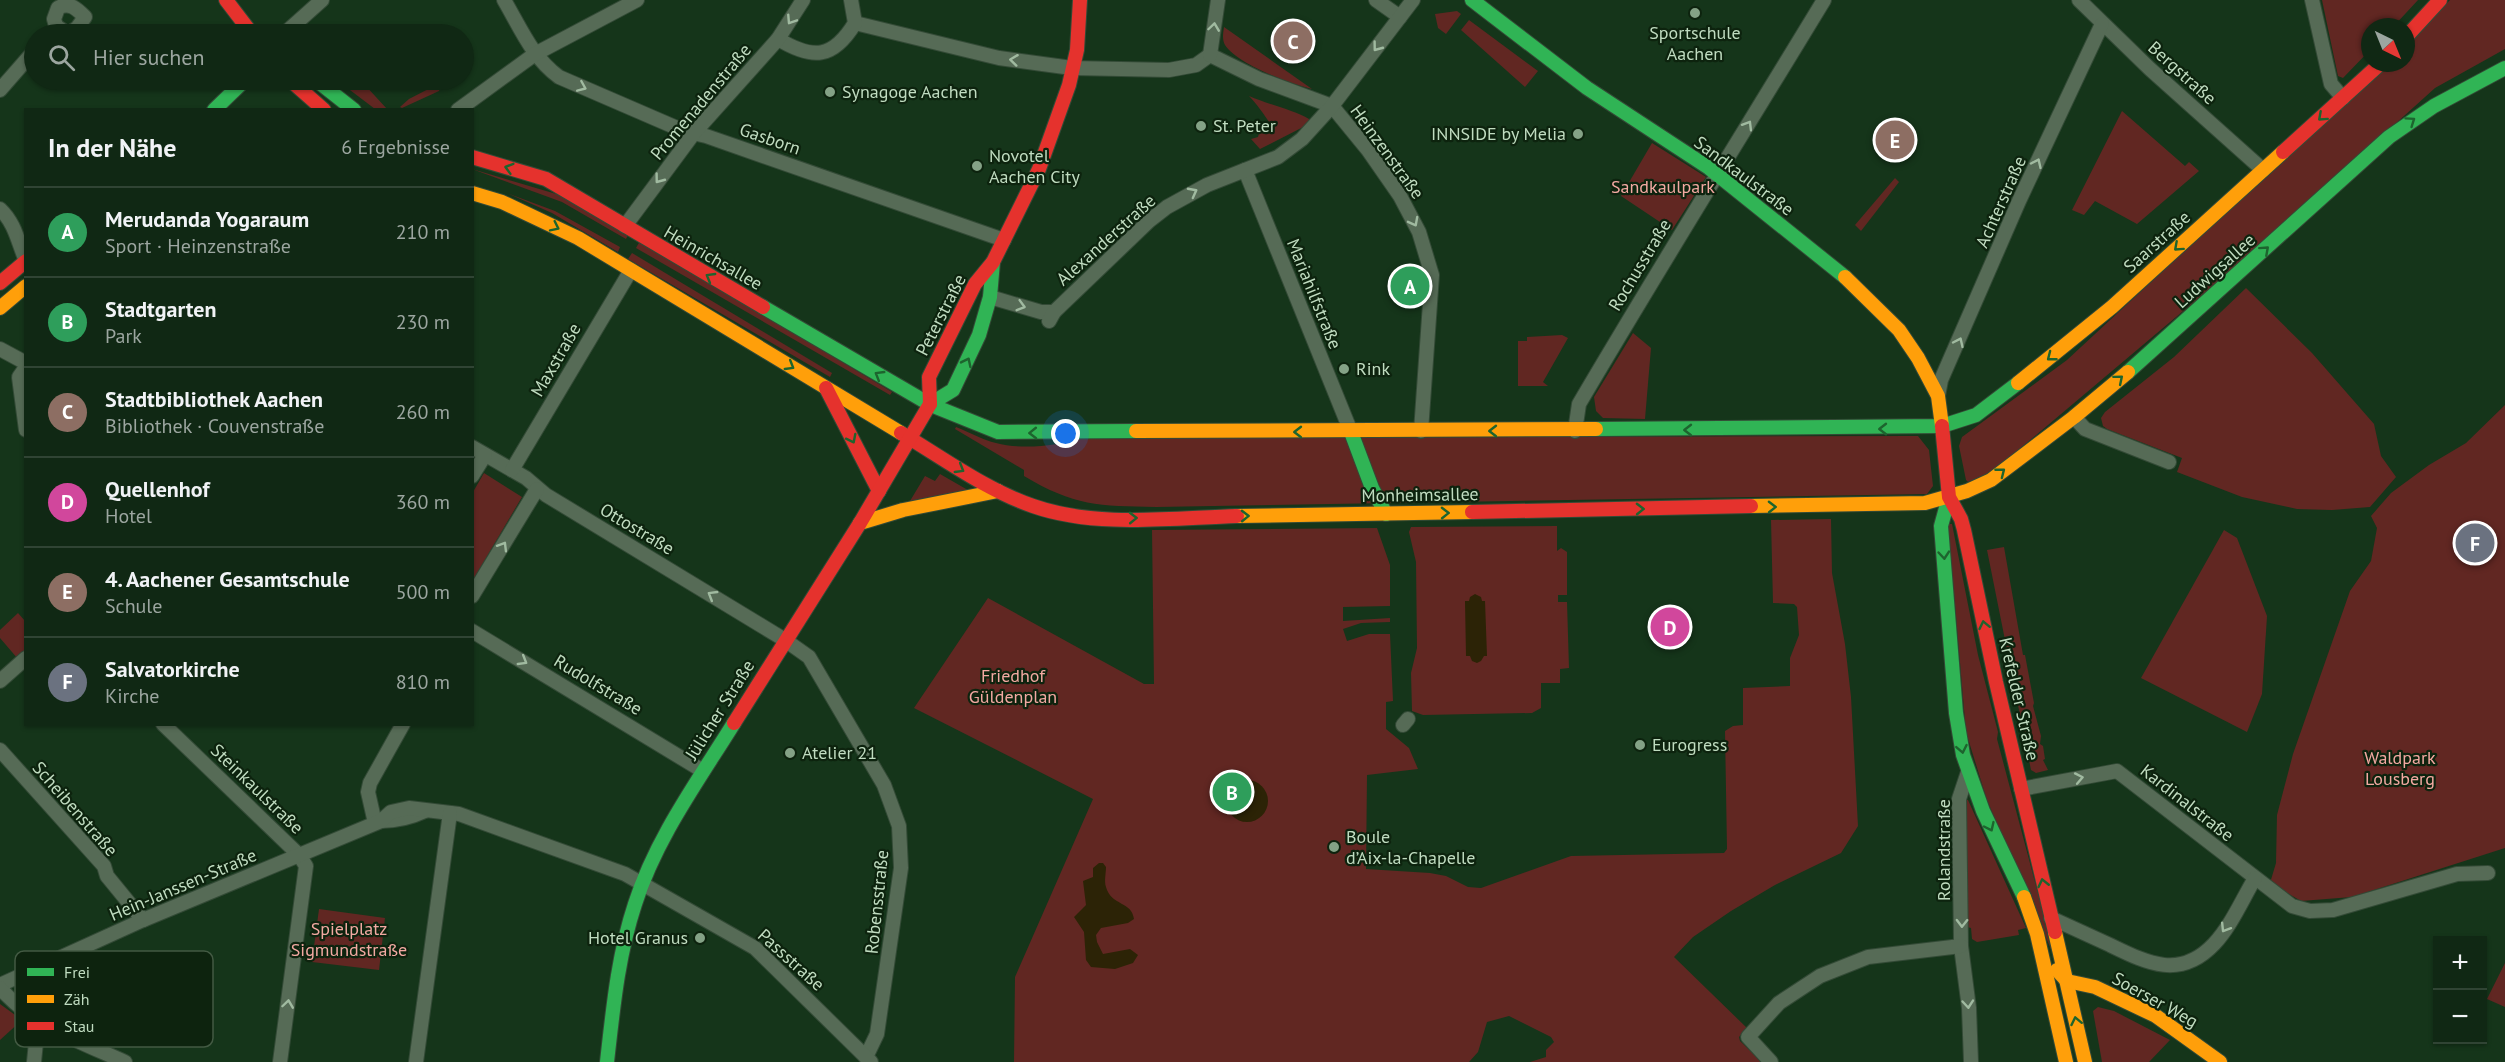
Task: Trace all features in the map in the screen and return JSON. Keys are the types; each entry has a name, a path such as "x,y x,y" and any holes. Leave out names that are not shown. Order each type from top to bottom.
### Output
{"main road":[{"path":"226,0 244,24"},
{"name":"Peterstraße","path":"993,262 990,297 980,335 953,390 930,404 929,377 975,284 993,262 1039,169 1067,92 1077,50 1080,0"},
{"name":"Sandkaulstraße","path":"1472,0 1587,88 1718,175 1842,274 1872,301 1899,330 1918,358 1938,396 1942,426"},
{"path":"2415,27 2440,0"},
{"name":"Ludwigsallee","path":"1949,497 1977,489 2074,417 2159,345 2389,137 2434,106 2505,68"},
{"name":"Saarstraße","path":"1942,426 1976,415 2048,360 2112,307 2371,72"},
{"path":"216,108 235,90"},
{"path":"301,90 322,108"},
{"path":"329,90 351,108"},
{"name":"Heinrichsallee","path":"474,158 546,179 930,404"},
{"path":"474,193 502,202 578,238 910,438"},
{"path":"0,283 24,263"},
{"path":"0,308 24,288"},
{"path":"825,387 879,491"},
{"path":"930,404 998,432 1015,434 1912,429 1942,426"},
{"name":"Jülicher Straße","path":"607,1062 626,936 643,883 658,849 703,771 860,523 930,404"},
{"name":"Krefelder Straße","path":"1942,426 1949,497 1964,530 2021,789 2085,1062"},
{"path":"1351,432 1372,488 1386,514"},
{"name":"Monheimsallee","path":"910,438 998,491 1048,512 1094,519 1858,505 1925,503 1949,497"},
{"path":"860,523 903,510 998,491"},
{"name":"Rolandstraße","path":"1949,497 1941,526 1956,713 1968,772"},
{"path":"1968,772 1983,811 2028,907 2043,955 2066,1062"},
{"path":"2043,955 2067,981"},
{"name":"Soerser Weg","path":"2067,981 2095,987 2156,1016 2220,1062"}],"street":[{"path":"295,24 322,0"},
{"path":"504,0 535,54"},
{"path":"461,108 535,54 637,0"},
{"name":"Promenadenstraße","path":"624,226 694,133 778,39 803,0"},
{"path":"778,39 798,51 811,54 824,53 846,37 855,23 851,0"},
{"path":"855,23 999,58 1072,68 1169,70 1196,65 1210,55 1218,0"},
{"path":"1376,0 1400,17"},
{"name":"Alexanderstraße","path":"990,297 1051,316 1149,221 1167,207 1207,185 1278,157 1302,139 1332,106 1413,0"},
{"name":"Rochusstraße","path":"1575,431 1579,404 1683,228 1718,175 1824,0"},
{"name":"Bergstraße","path":"2079,0 2102,24 2263,170"},
{"path":"2312,0 2331,84 2343,98"},
{"name":"Achterstraße","path":"1938,396 1941,380 2019,201 2102,24"},
{"name":"Gasborn","path":"535,54 543,65 559,77 684,131 1004,240"},
{"path":"1210,55 1258,79 1332,106"},
{"path":"0,90 24,62"},
{"name":"Heinzenstraße","path":"1332,106 1368,150 1400,196 1428,255 1431,275 1421,431"},
{"name":"Mariahilfstraße","path":"1245,170 1351,432"},
{"path":"0,209 7,216 15,231 24,256"},
{"name":"Maxstraße","path":"512,470 631,270"},
{"path":"0,349 24,364"},
{"path":"24,368 19,377 24,415"},
{"path":"2074,417 2085,429 2169,462"},
{"name":"Ottostraße","path":"474,448 512,470 537,489 785,639"},
{"path":"474,473 485,454"},
{"path":"474,593 537,489"},
{"name":"Rudolfstraße","path":"474,632 703,771"},
{"name":"Robensstraße","path":"785,639 809,657 881,778 899,826 901,868 892,938 877,1034 868,1059"},
{"path":"0,681 24,660"},
{"name":"Steinkaulstraße","path":"166,726 299,855"},
{"path":"378,822 368,792 370,783 403,726"},
{"name":"Scheibenstraße","path":"0,750 104,866 107,876 143,920"},
{"name":"Kardinalstraße","path":"2021,789 2117,771 2292,906 2310,911 2333,910 2457,874 2488,873"},
{"name":"Rolandstraße","path":"1968,772 1959,799 1962,946 1969,1008 1971,1062"},
{"name":"Hein-Janssen-Straße","path":"77,951 143,920 378,822 391,812 403,809 450,813 474,818 617,871 643,883"},
{"path":"416,1062 450,813"},
{"path":"280,1062 306,866 299,855"},
{"path":"2051,918 2143,961 2162,966 2175,966 2201,955 2213,945 2255,878"},
{"name":"Passstraße","path":"643,883 755,948 868,1059"},
{"path":"1771,1062 1748,1037 1779,1003 1820,976 1868,957 1962,946"},
{"name":"Hein-Janssen-Straße","path":"0,987 15,980"},
{"path":"0,987 15,1004"},
{"path":"34,1062 36,1047"},
{"path":"92,1047 125,1062"}],"green space":[{"path":"2322,0 2418,0 2401,18 2361,18 2361,59 2343,78 2338,76"},
{"path":"2450,0 2505,0 2505,49 2435,88 2259,247 1990,474 1968,482 1966,480 1959,446 1962,437 2067,360 2377,72 2415,72 2415,37"},
{"path":"1457,11 1461,14 1446,34 1438,28 1435,14"},
{"path":"1469,20 1538,71 1525,87 1461,30"},
{"path":"1224,27 1312,89 1278,78 1252,66 1231,52 1223,39"},
{"path":"350,90 370,90 386,108 374,108"},
{"path":"426,90 439,90 400,107 409,99"},
{"path":"1249,96 1303,116 1309,119 1309,124 1260,149 1251,139 1258,137 1262,123 1270,123"},
{"path":"2122,111 2185,166 2189,162 2199,171 2137,224 2095,201 2084,215 2072,210"},
{"name":"Sandkaulpark","path":"1652,143 1706,177 1672,230 1621,196"},
{"path":"474,170 563,196 629,233 626,239 562,202"},
{"path":"1895,178 1899,182 1861,231 1855,225"},
{"path":"507,193 555,211 620,247 618,252 552,213"},
{"path":"640,241 892,392 890,395 636,248"},
{"path":"632,253 832,373 830,377 628,259"},
{"path":"2246,288 2312,353 2374,424 2381,456 2396,477 2370,507 2332,510 2297,509 2242,497 2177,472 2182,458 2103,426 2101,418 2105,412 2174,357"},
{"path":"1633,333 1651,348 1645,419 1603,418 1596,411 1594,397"},
{"path":"1562,335 1568,338 1543,382 1548,386 1518,386 1518,341 1527,341 1527,337"},
{"name":"Waldpark Lousberg","path":"2505,405 2505,848 2352,897 2301,901 2270,883 2276,863 2277,815 2293,754 2350,591 2371,561 2377,528 2371,516 2391,493 2429,465 2466,443"},
{"path":"956,427 996,443 1028,447 1051,445 1082,438 1918,436 1929,450 1933,486 1927,494 1118,506 1073,499 1042,486 1024,476 1024,470 955,429"},
{"path":"484,473 522,497 474,578 474,490"},
{"path":"940,474 973,493 907,506 925,476 935,481"},
{"name":"Friedhof Güldenplan","path":"1831,519 1832,573 1845,644 1851,697 1858,826 1841,853 1775,885 1731,911 1693,937 1674,957 1747,1028 1739,1037 1740,1041 1762,1062 1530,1062 1546,1057 1546,1050 1554,1042 1551,1037 1509,1016 1487,1022 1478,1052 1469,1062 1014,1062 1015,977 1093,799 914,708 988,598 1144,684 1154,684 1152,530 1377,528 1390,565 1390,606 1343,607 1343,621 1390,618 1390,622 1361,623 1343,629 1347,641 1369,634 1390,634 1393,701 1386,702 1386,729 1409,748 1418,769 1367,775 1366,869 1430,873 1446,876 1468,887 1481,888 1571,856 1724,853 1727,849 1725,731 1733,726 1743,725 1743,688 1790,686 1790,658 1799,635 1797,607 1794,604 1773,603 1771,520"},
{"path":"1948,524 1952,524 1978,655 1998,732 1997,739 2056,961 1987,800 1966,732"},
{"path":"1557,526 1557,551 1561,548 1567,552 1567,595 1558,595 1558,602 1567,602 1569,668 1560,669 1560,683 1541,683 1541,708 1532,713 1423,715 1412,711 1411,673 1417,648 1416,562 1409,532 1411,527"},
{"path":"2224,530 2237,538 2267,616 2262,694 2247,732 2141,678"},
{"path":"2004,547 2023,655 2025,655 2033,706 2041,736 2040,744 2043,746 2045,759 2043,760 2048,770 2036,773 2031,770 1987,550"},
{"path":"18,613 24,620 24,653 18,659 0,638 0,630"},
{"path":"1965,799 1968,800 2026,928 2018,930 2019,935 1977,942 1972,939 1971,928 1967,927 1963,821"},
{"name":"Spielplatz Sigmundstraße","path":"319,909 385,918 379,970 312,962"},
{"path":"2505,963 2505,1007 2487,999"},
{"path":"0,1004 15,1015 15,1026 0,1040"},
{"path":"2098,1007 2114,1011 2170,1040 2149,1062 2102,1062 2093,1011"}],"shaded area":[{"path":"1475,594 1485,601 1487,656 1477,663 1472,661 1470,656 1466,656 1465,601 1469,601 1470,597"},
{"path":"1247,780 1262,786 1268,801 1262,816 1247,822 1232,816 1226,801 1232,786"},
{"path":"1103,863 1106,867 1105,882 1109,893 1129,909 1134,919 1128,923 1101,928 1096,935 1103,954 1130,949 1138,955 1133,963 1115,969 1091,967 1086,960 1084,932 1074,917 1086,905 1083,881 1093,877 1093,868"}],"traffic: fast":[{"path":"1472,0 1587,88 1709,168 1845,277"},
{"path":"2128,372 2389,137 2434,106 2505,68"},
{"path":"216,108 235,90"},
{"path":"329,90 351,108"},
{"path":"930,404 953,390 979,335 990,297 993,262"},
{"path":"763,307 931,405 998,432 1136,431"},
{"path":"1596,429 1942,426 1976,415 2018,383"},
{"path":"1351,432 1372,488 1386,514"},
{"path":"1949,497 1941,526 1956,713 1963,755 1983,811 2024,897"},
{"path":"607,1062 620,962 635,904 666,833 734,723"}],"traffic: slow":[{"path":"2018,383 2112,307 2283,152"},
{"path":"474,194 502,202 578,238 901,433"},
{"path":"1845,277 1899,330 1918,358 1938,396 1942,426"},
{"path":"0,308 24,288"},
{"path":"1751,506 1925,503 1967,491 1991,480 2074,417 2128,372"},
{"path":"1136,431 1596,429"},
{"path":"860,523 903,510 998,491"},
{"path":"1237,516 1472,512"},
{"path":"2024,897 2037,934 2066,1062"},
{"path":"2055,932 2085,1062"},
{"path":"2057,970 2067,981 2095,987 2156,1016 2220,1062"}],"traffic: jam":[{"path":"226,0 244,24"},
{"path":"930,404 929,377 975,284 993,262 1039,169 1069,85 1077,50 1080,0"},
{"path":"2415,27 2440,0"},
{"path":"2283,152 2371,72"},
{"path":"301,90 322,108"},
{"path":"474,158 546,179 763,307"},
{"path":"0,283 24,263"},
{"path":"826,388 879,491"},
{"path":"734,723 860,523 930,404"},
{"path":"1942,426 1949,497 1961,519 1964,530 1996,682 2055,932"},
{"path":"901,433 998,491 1033,506 1057,513 1134,520 1237,516"},
{"path":"1472,512 1751,506"}],"place":[{"name":"Sportschule Aachen","path":"1695,13"},
{"name":"Stadtbibliothek Aachen","path":"1293,41"},
{"name":"Synagoge Aachen","path":"830,92"},
{"name":"St. Peter","path":"1201,126"},
{"name":"INNSIDE by Melia","path":"1578,134"},
{"name":"4. Aachener Gesamtschule","path":"1895,140"},
{"name":"Novotel Aachen City","path":"977,166"},
{"name":"Merudanda Yogaraum","path":"1410,286"},
{"name":"Rink","path":"1344,369"},
{"name":"Salvatorkirche","path":"2475,543"},
{"name":"Quellenhof","path":"1670,627"},
{"name":"Eurogress","path":"1640,745"},
{"name":"Atelier 21","path":"790,753"},
{"name":"Stadtgarten","path":"1232,792"},
{"name":"Boule d’Aix-la-Chapelle","path":"1334,847"},
{"name":"Hotel Granus","path":"700,938"}]}
